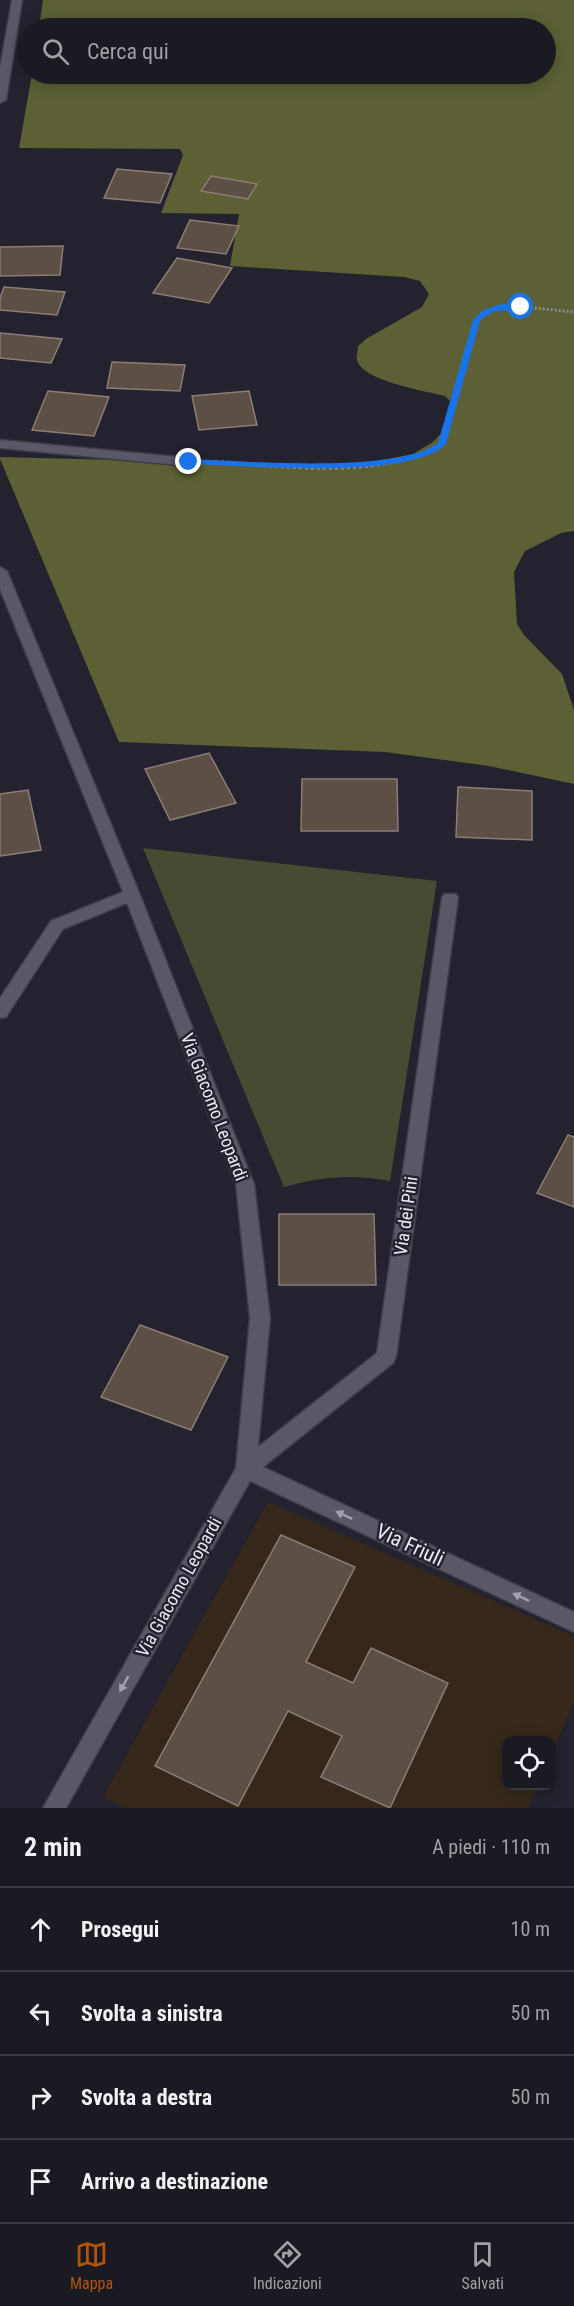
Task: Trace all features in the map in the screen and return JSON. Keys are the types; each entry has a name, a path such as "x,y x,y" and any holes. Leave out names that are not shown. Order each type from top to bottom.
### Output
{"street":[{"path":"0,100 17,0"},
{"path":"0,444 189,462"},
{"name":"Via Giacomo Leopardi","path":"0,571 132,895 245,1184 260,1318 246,1469 54,1808"},
{"path":"0,1012 57,925 132,895"},
{"name":"Via dei Pini","path":"246,1469 386,1357 450,898"},
{"name":"Via Friuli","path":"246,1469 574,1622"}],"path":[{"path":"189,462 346,466 375,464 423,454 442,444 472,332 477,320 486,311 501,306 574,312"}],"shaded area":[{"path":"268,1502 574,1636 574,1702 556,1745 556,1736 502,1736 502,1790 536,1790 528,1808 126,1808 103,1797"}],"green space":[{"path":"43,0 574,0 574,531 561,533 525,551 514,572 517,624 524,635 562,674 574,710 574,784 489,766 385,752 119,742 0,459 0,457 352,466 413,454 433,442 447,427 453,412 451,402 445,396 382,379 370,374 361,367 357,360 358,346 366,339 422,307 429,294 420,281 404,277 230,266 239,214 161,213 183,155 180,149 19,148 30,84 556,84 556,18 40,18"},
{"path":"143,848 437,881 390,1181 363,1177 337,1177 311,1180 284,1187"}],"building":[{"path":"117,169 172,174 160,203 104,198"},
{"path":"211,176 257,184 248,199 201,191"},
{"path":"190,220 239,226 226,254 177,248"},
{"path":"63,246 60,275 0,276 0,247"},
{"path":"177,258 232,268 209,303 153,293"},
{"path":"4,287 65,292 57,315 0,310 0,298"},
{"path":"0,333 62,339 51,363 0,358"},
{"path":"112,362 185,365 180,391 107,388"},
{"path":"48,391 109,397 94,436 32,430"},
{"path":"249,391 257,425 199,430 192,396"},
{"path":"209,753 236,803 170,820 145,769"},
{"path":"302,779 397,779 398,831 301,831"},
{"path":"458,787 532,791 532,840 456,837"},
{"path":"28,790 41,850 0,856 0,794"},
{"path":"568,1135 574,1137 574,1207 537,1193"},
{"path":"279,1214 374,1214 376,1285 279,1285"},
{"path":"140,1325 228,1357 191,1430 101,1397"},
{"path":"281,1535 355,1567 306,1662 353,1683 371,1648 448,1683 390,1808 321,1777 342,1736 288,1711 238,1806 155,1766"}],"route":[{"path":"189,462 346,466 402,459 435,449 442,444 477,320 486,311 501,306 521,307"}]}
